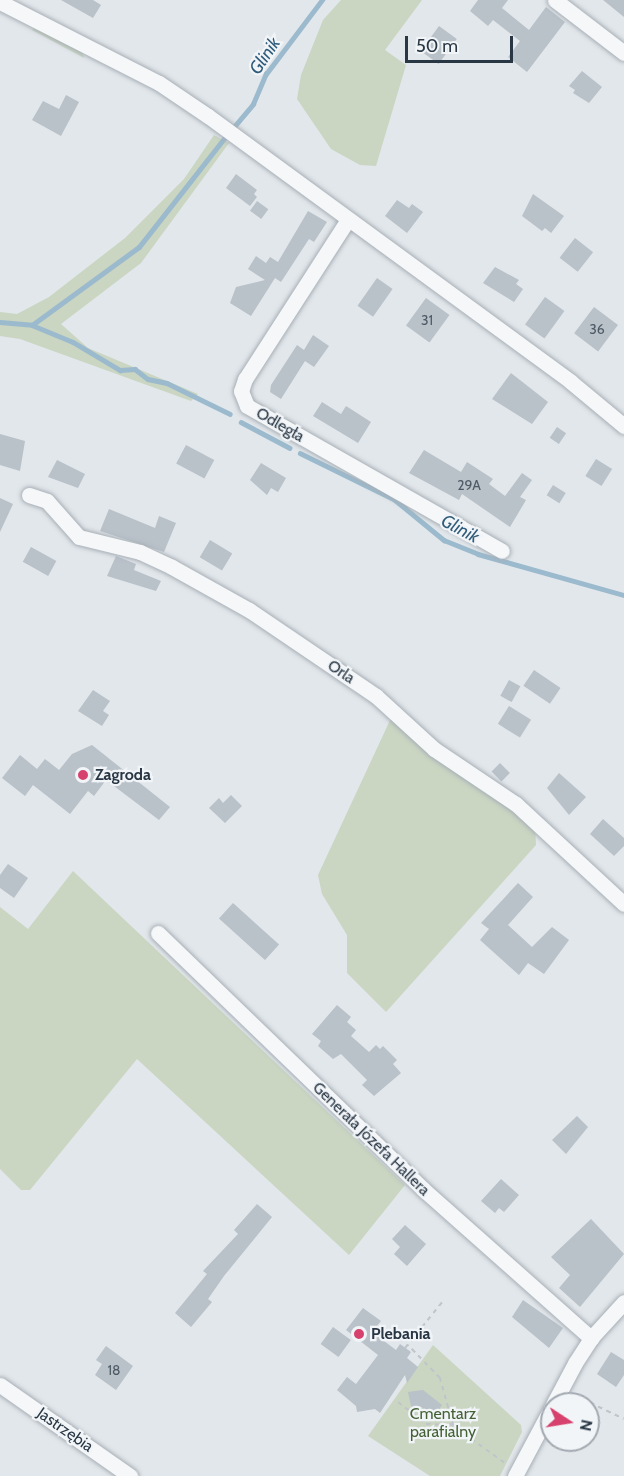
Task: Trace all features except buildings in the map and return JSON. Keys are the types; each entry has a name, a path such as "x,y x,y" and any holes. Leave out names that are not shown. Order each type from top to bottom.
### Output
{"street":[{"path":"555,0 624,53"},
{"path":"0,2 159,83 571,382 624,426"},
{"name":"Odległa","path":"347,221 245,379 241,391 247,406 501,551"},
{"name":"Orla","path":"29,495 47,501 79,537 140,552 172,567 249,610 376,696 434,749 516,804 624,904"},
{"name":"Generała Józefa Hallera","path":"158,933 423,1189 591,1338"},
{"path":"514,1476 560,1389 591,1338 624,1302"},
{"name":"Jastrzębia","path":"0,1385 130,1476"}],"path":[{"path":"443,1301 407,1347 440,1378 453,1425"},
{"path":"560,1389 624,1419"},
{"path":"398,1402 426,1424 453,1425"},
{"path":"442,1418 505,1463"}],"green space":[{"path":"341,0 422,0 385,50 406,65 376,166 360,165 331,149 297,99 301,75 323,20"},
{"path":"38,24 81,47 84,58 32,30"},
{"path":"214,135 229,143 141,263 61,324 88,348 198,394 191,401 20,339 0,336 0,312 17,314 49,297 125,238 184,179"},
{"path":"392,716 535,827 536,845 386,1012 347,973 347,935 322,894 318,875"},
{"path":"73,871 405,1185 349,1255 137,1059 30,1190 21,1190 0,1169 0,907 28,929"},
{"name":"Cmentarz parafialny","path":"433,1345 521,1425 522,1432 500,1476 430,1476 368,1436"}],"waterway":[{"name":"Glinik","path":"233,128 253,104 266,74 322,0"},
{"path":"32,325 139,247 226,136"},
{"name":"Glinik","path":"0,322 32,325 73,342 120,370 135,369 148,379 167,383 230,414"},
{"name":"Glinik","path":"241,422 290,448"},
{"name":"Glinik","path":"300,453 394,499 444,540 478,554 624,595"}],"place":[{"name":"Zagroda","path":"83,775"},
{"name":"Plebania","path":"359,1334"}]}
